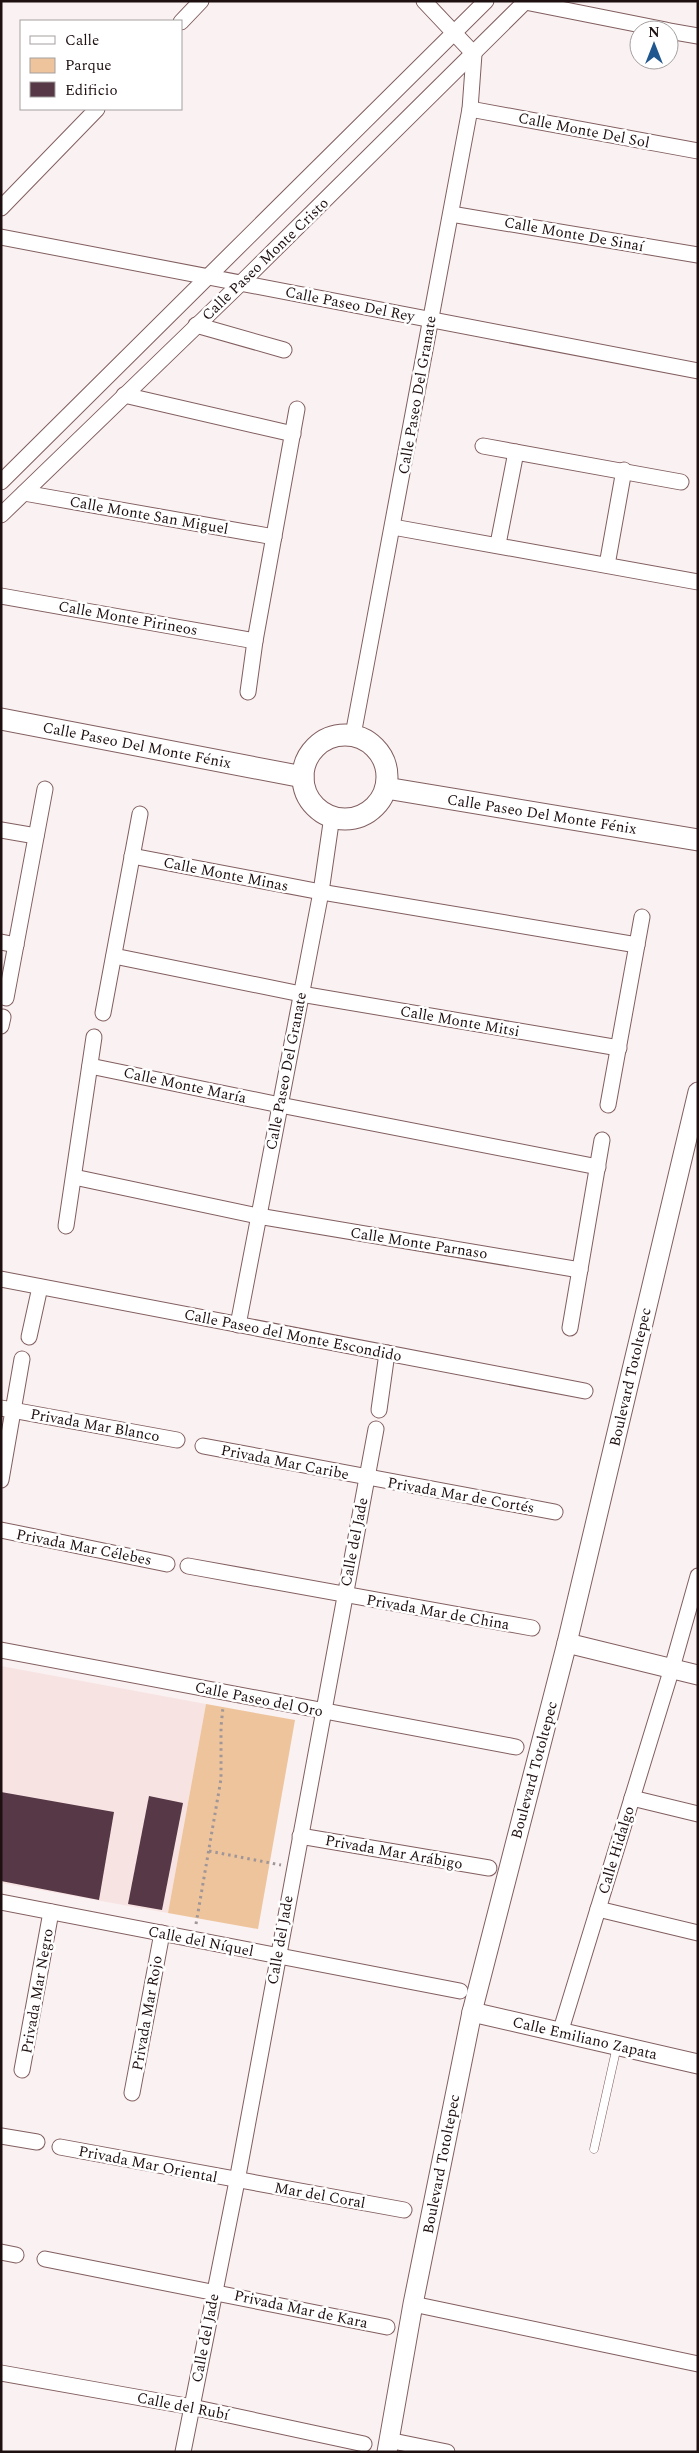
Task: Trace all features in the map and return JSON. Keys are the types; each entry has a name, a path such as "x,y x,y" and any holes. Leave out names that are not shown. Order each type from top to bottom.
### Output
{"main road":[{"name":"Calle Paseo Del Monte Fénix","path":"1,719 303,777"},
{"path":"354,735 366,740 377,749 385,761 388,774 386,788 380,801 371,810 352,818 332,816 320,810 311,801 305,790 303,777 305,764 310,753 318,744 335,736 354,735"},
{"name":"Calle Paseo Del Monte Fénix","path":"386,788 698,840"}],"street":[{"path":"182,21 201,1"},
{"path":"424,1 474,54"},
{"name":"Calle Paseo Monte Cristo","path":"1,482 486,1"},
{"path":"525,2 629,23"},
{"name":"Calle Paseo Monte Cristo","path":"1,515 124,394 241,283 525,2"},
{"path":"679,32 698,36"},
{"name":"Calle Paseo Del Granate","path":"354,735 470,109 474,54"},
{"name":"Calle Monte Del Sol","path":"470,109 698,152"},
{"path":"1,208 96,110"},
{"name":"Calle Monte De Sinaí","path":"451,214 698,255"},
{"name":"Calle Paseo Del Rey","path":"1,237 698,371"},
{"path":"196,325 284,350"},
{"path":"124,394 293,434"},
{"path":"248,692 255,641 297,409"},
{"path":"483,446 624,470 681,482"},
{"path":"498,544 516,452"},
{"path":"607,565 624,470"},
{"name":"Calle Monte San Miguel","path":"24,493 274,537"},
{"path":"393,527 498,544 698,582"},
{"name":"Calle Monte Pirineos","path":"1,596 255,641"},
{"path":"6,998 9,943 36,836 45,789"},
{"path":"103,1013 140,814"},
{"name":"Calle Paseo Del Granate","path":"238,1325 321,892 332,816"},
{"path":"1,830 36,836"},
{"name":"Calle Monte Minas","path":"132,856 321,892"},
{"path":"321,892 637,945"},
{"path":"608,1105 642,917"},
{"path":"114,956 301,994"},
{"name":"Calle Monte Mitsi","path":"301,994 619,1048"},
{"path":"66,1226 94,1037"},
{"name":"Calle Monte María","path":"90,1066 280,1105"},
{"name":"Boulevard Totoltepec","path":"388,2446 413,2304 472,2012 567,1643 698,1092"},
{"path":"280,1105 598,1167"},
{"path":"570,1328 602,1140"},
{"path":"74,1177 258,1216"},
{"name":"Calle Monte Parnaso","path":"258,1216 580,1270"},
{"name":"Calle Paseo del Monte Escondido","path":"1,1279 585,1391"},
{"path":"29,1337 40,1287"},
{"path":"379,1410 387,1353"},
{"path":"1,1480 7,1409 22,1359"},
{"name":"Privada Mar Blanco","path":"7,1409 177,1440"},
{"name":"Calle del Jade","path":"182,2452 237,2181 293,1868 376,1428"},
{"name":"Privada Mar Caribe","path":"203,1446 367,1478"},
{"name":"Privada Mar de Cortés","path":"367,1478 555,1512"},
{"name":"Privada Mar Célebes","path":"1,1530 167,1564"},
{"name":"Privada Mar de China","path":"188,1566 532,1628"},
{"name":"Calle Hidalgo","path":"560,2032 672,1668 698,1576"},
{"path":"567,1643 698,1675"},
{"name":"Calle Paseo del Oro","path":"1,1650 516,1747"},
{"path":"632,1798 698,1814"},
{"name":"Privada Mar Arábigo","path":"300,1836 488,1868"},
{"name":"Calle del Níquel","path":"1,1902 460,1991"},
{"path":"598,1909 698,1933"},
{"name":"Privada Mar Negro","path":"22,2070 51,1912"},
{"name":"Privada Mar Rojo","path":"132,2093 162,1933"},
{"name":"Calle Emiliano Zapata","path":"472,2012 698,2064"},
{"path":"1,2136 37,2142"},
{"name":"Privada Mar Oriental","path":"60,2148 237,2181"},
{"name":"Mar del Coral","path":"237,2181 404,2210"},
{"path":"1,2252 16,2255"},
{"name":"Privada Mar de Kara","path":"45,2259 214,2291 387,2327"},
{"path":"413,2304 698,2364"},
{"name":"Calle del Rubí","path":"1,2373 192,2407 364,2444"},
{"path":"388,2446 447,2452"}],"lane":[{"path":"594,2149 617,2046"}],"path":[{"path":"193,1939 221,1779 221,1727 225,1693"},
{"path":"209,1851 293,1868"}],"shaded area":[{"path":"1,1666 206,1704 168,1913 1,1883"}],"green space":[{"path":"206,1704 295,1720 258,1929 168,1913"}],"building":[{"path":"1,1792 114,1812 99,1900 1,1881"},
{"path":"149,1796 183,1803 162,1910 128,1904"}]}
